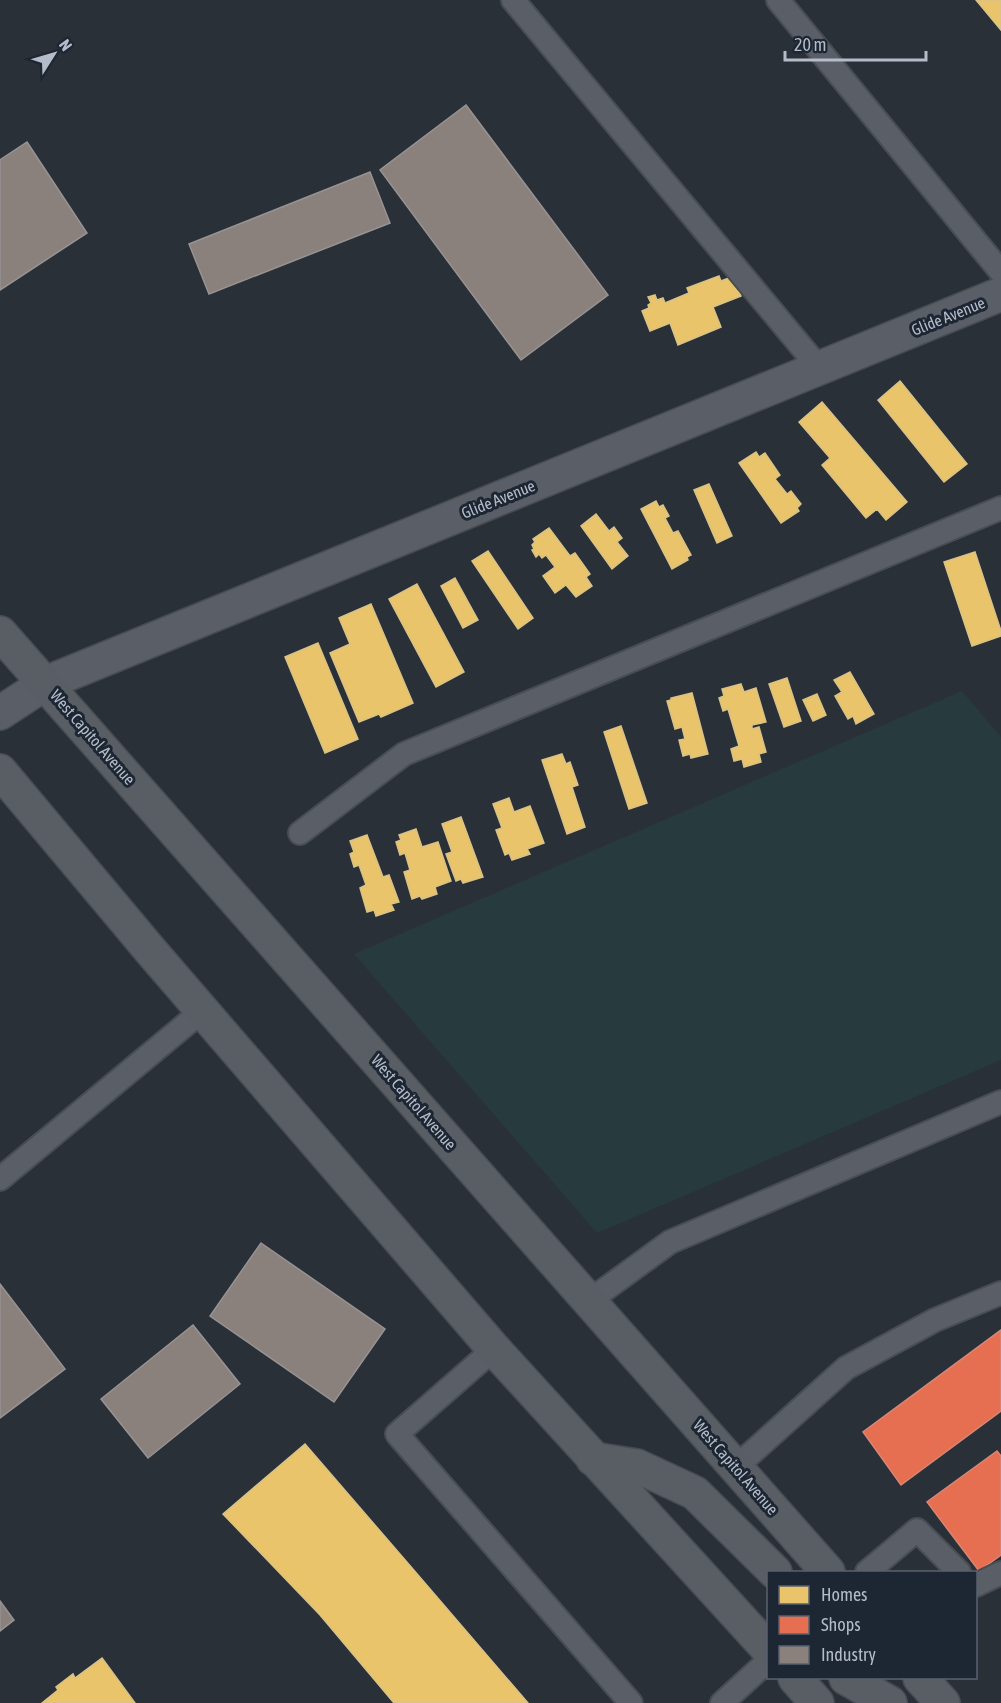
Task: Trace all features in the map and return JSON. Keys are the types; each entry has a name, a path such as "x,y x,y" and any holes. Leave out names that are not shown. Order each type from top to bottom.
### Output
{"main road":[{"name":"West Capitol Avenue","path":"0,633 827,1571"},
{"path":"0,771 202,1011 494,1349 767,1647"},
{"path":"593,1459 637,1466 695,1493 774,1571"},
{"path":"797,1679 817,1703"},
{"path":"849,1679 890,1703"},
{"path":"922,1679 943,1703"}],"street":[{"name":"Glide Avenue","path":"0,713 46,683 1001,294"}],"lane":[{"path":"513,0 820,369"},
{"path":"778,0 1001,272"},
{"path":"300,833 404,754 1001,508"},
{"path":"0,1179 202,1011"},
{"path":"589,1301 670,1242 1001,1102"},
{"path":"736,1467 846,1368 935,1320 1001,1293"},
{"path":"494,1349 397,1434 631,1703"},
{"path":"868,1571 917,1530 958,1571"},
{"path":"977,1584 1001,1573"},
{"path":"722,1703 767,1661"}],"green space":[{"path":"962,691 1001,737 1001,1060 597,1233 354,954"}],"building: Homes":[{"path":"976,0 1001,0 1001,30"},
{"path":"719,276 721,281 734,276 741,296 713,307 721,327 678,345 670,323 650,331 642,311 649,308 648,305 651,303 648,297 655,295 657,300 663,298 665,303 689,293 687,288"},
{"path":"900,381 967,464 944,482 878,400"},
{"path":"822,402 907,502 886,520 877,509 866,518 822,465 830,458 799,422"},
{"path":"756,452 759,457 765,453 780,475 775,479 787,494 791,491 801,504 797,508 799,511 781,523 739,463"},
{"path":"709,484 732,536 717,543 694,490"},
{"path":"656,501 659,507 663,505 669,516 665,518 673,533 678,531 691,555 687,557 688,560 672,569 641,509"},
{"path":"596,514 609,531 614,527 622,538 617,542 628,556 612,569 581,526"},
{"path":"549,528 570,556 575,553 590,574 586,577 592,586 576,597 566,585 555,593 543,576 555,567 546,555 542,558 539,554 536,557 532,550 535,542 533,539"},
{"path":"488,551 533,618 518,629 472,561"},
{"path":"975,552 1001,636 972,646 944,562"},
{"path":"455,578 478,620 463,628 441,586"},
{"path":"417,584 464,672 436,687 389,599"},
{"path":"371,604 413,703 381,717 379,714 359,722 330,653 350,644 339,618"},
{"path":"318,643 358,739 325,753 285,657"},
{"path":"850,672 874,714 856,724 853,716 848,719 835,696 842,692 834,680"},
{"path":"787,678 801,721 784,727 769,684"},
{"path":"741,684 744,692 756,688 766,722 752,725 752,729 759,727 766,752 759,754 761,762 744,767 742,759 734,761 731,749 739,746 728,709 723,711 719,698 724,696 722,689"},
{"path":"692,693 708,754 691,758 690,754 683,756 679,740 685,739 682,727 675,729 667,701"},
{"path":"817,694 826,715 813,721 803,700"},
{"path":"621,726 647,803 629,809 604,732"},
{"path":"562,754 566,764 570,762 578,785 572,787 585,827 567,834 542,760"},
{"path":"509,798 514,812 530,806 544,843 527,849 530,854 512,860 509,853 505,855 496,830 502,828 493,804"},
{"path":"461,817 483,877 463,883 461,879 456,881 446,854 452,852 442,824"},
{"path":"416,829 422,847 438,842 451,881 435,887 437,894 422,899 420,896 412,899 404,872 410,870 405,853 400,855 396,842 401,840 399,835"},
{"path":"367,835 383,877 389,875 399,902 391,904 394,910 376,916 374,910 367,912 360,888 366,885 359,865 354,867 350,854 354,852 350,841"},
{"path":"305,1444 528,1703 394,1703 320,1615 223,1514"},
{"path":"102,1658 135,1703 42,1703 58,1690 56,1687 73,1674 75,1678"}],"building: Shops":[{"path":"1001,1330 1001,1411 901,1485 863,1432"},
{"path":"997,1451 1001,1456 1001,1555 979,1571 927,1502"}],"building: Industry":[{"path":"466,105 608,295 521,360 380,170"},
{"path":"27,142 87,233 0,290 0,160"},
{"path":"370,172 390,223 209,294 189,244"},
{"path":"261,1243 385,1329 334,1402 210,1316"},
{"path":"0,1284 65,1369 0,1418"},
{"path":"193,1325 240,1384 148,1458 101,1399"},
{"path":"0,1601 14,1620 0,1631"}]}
